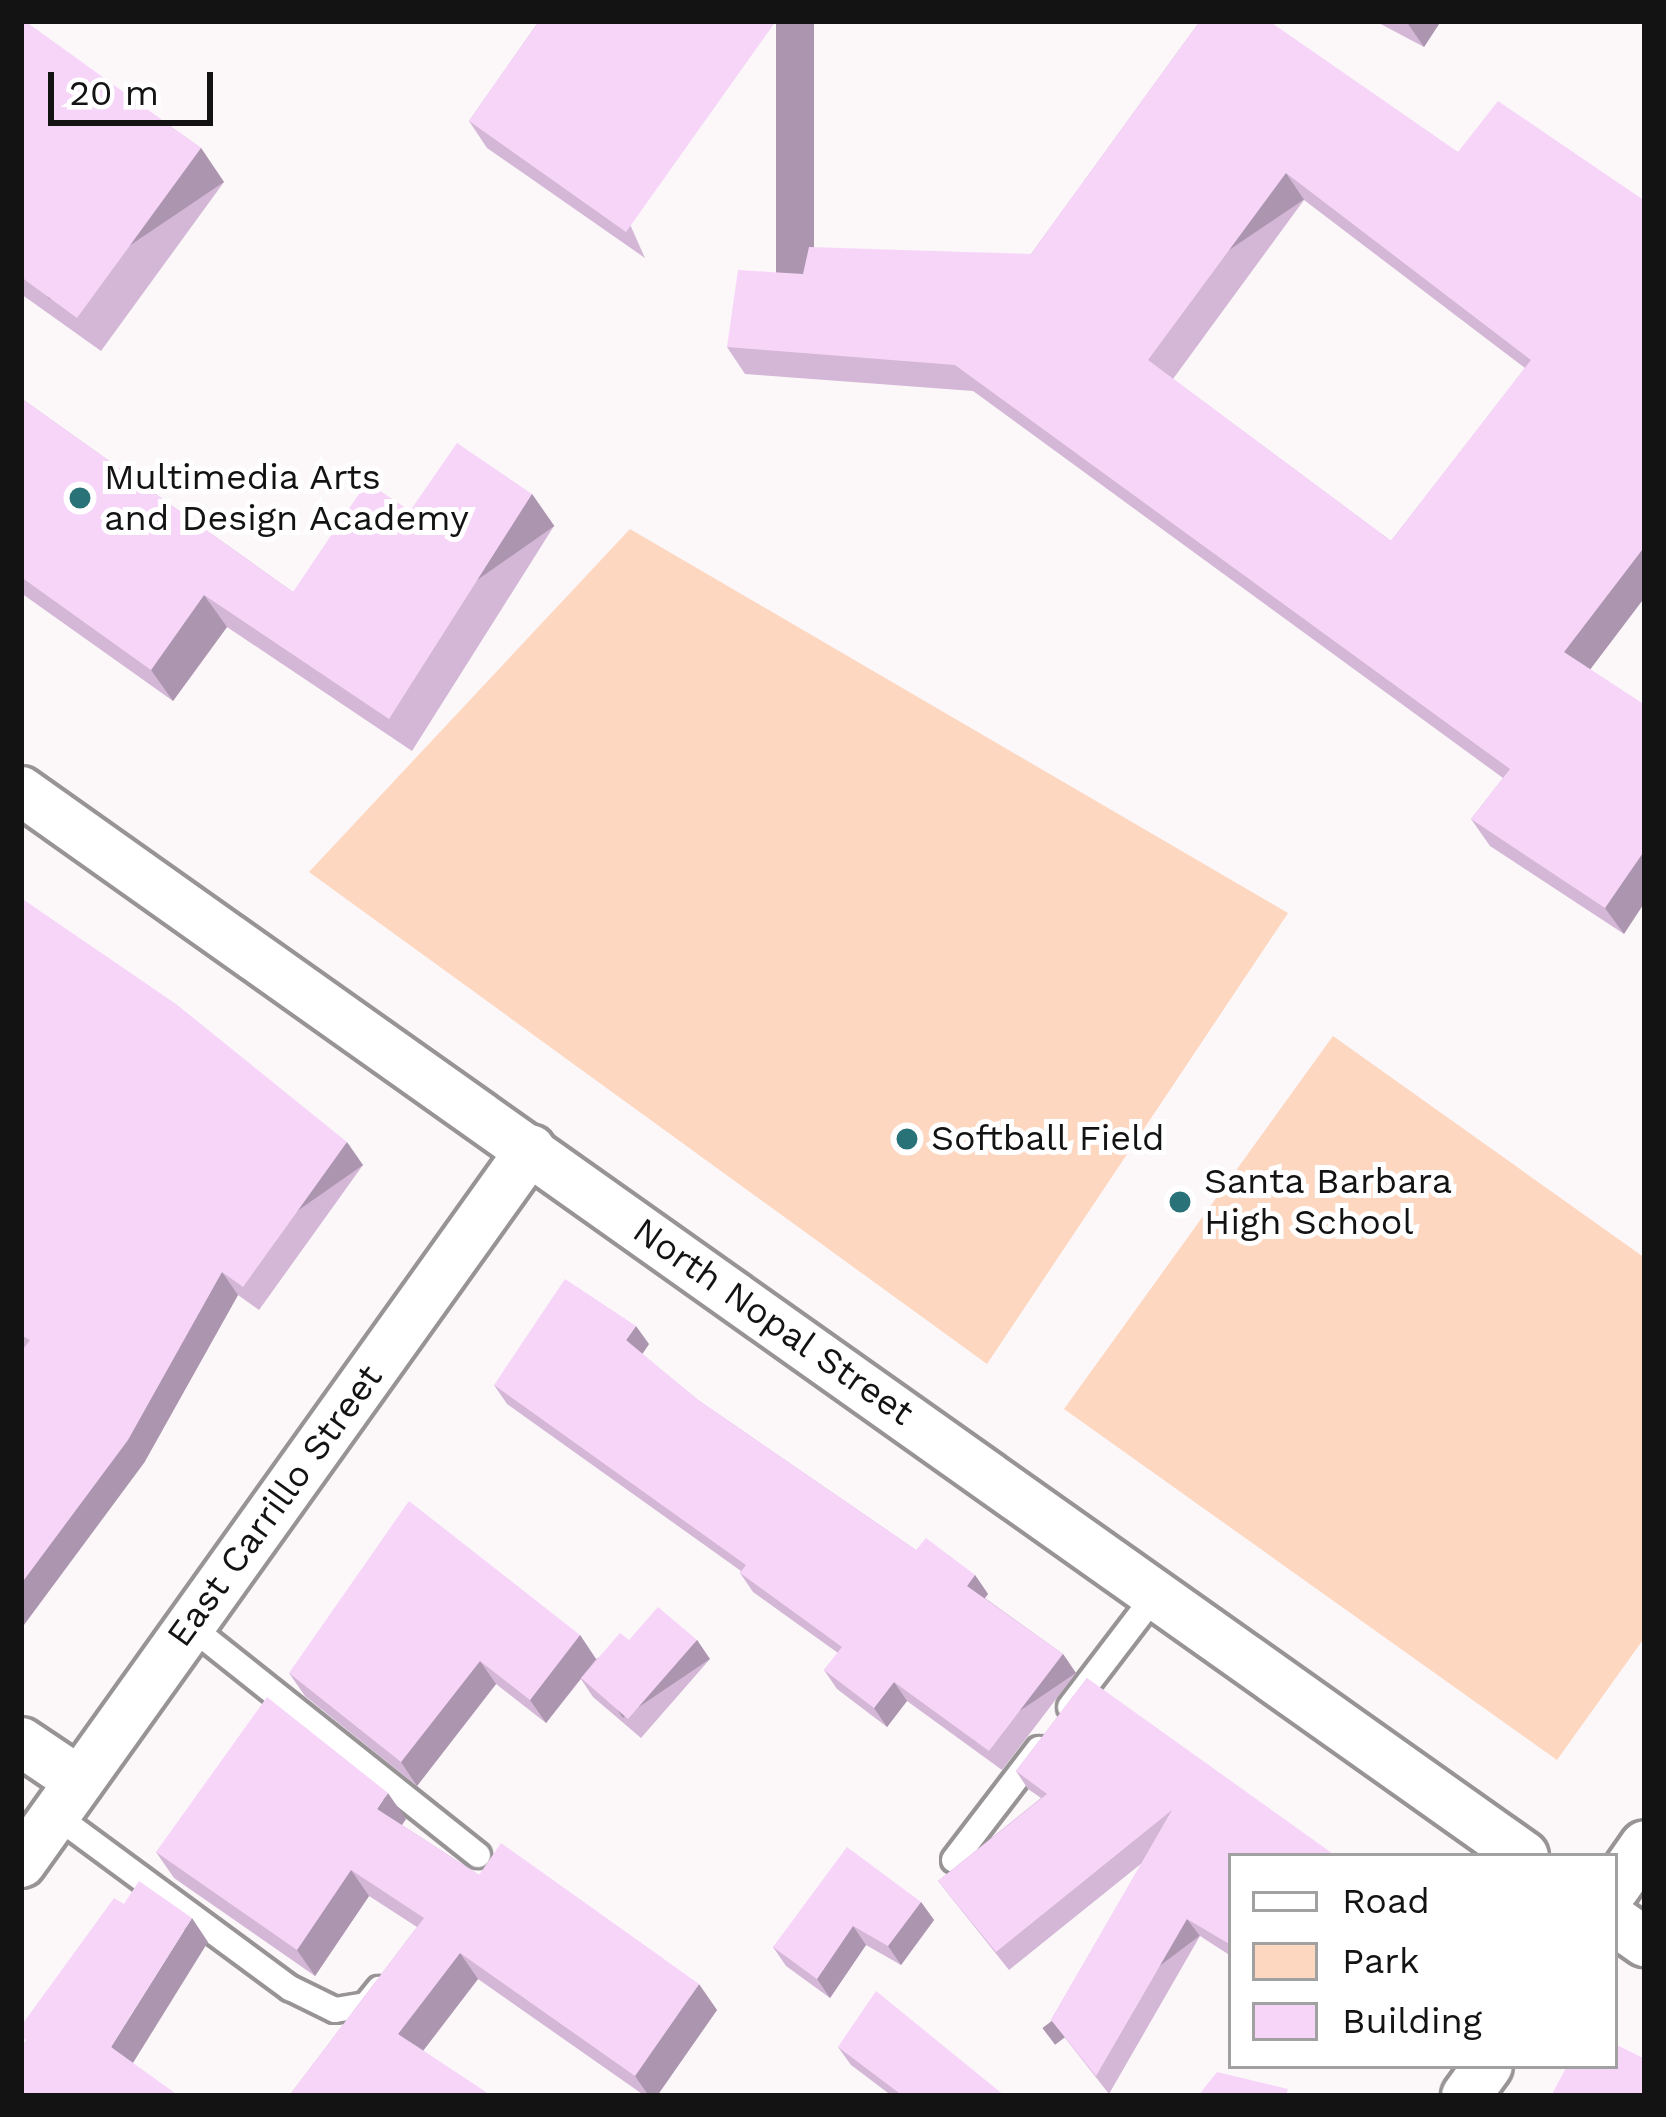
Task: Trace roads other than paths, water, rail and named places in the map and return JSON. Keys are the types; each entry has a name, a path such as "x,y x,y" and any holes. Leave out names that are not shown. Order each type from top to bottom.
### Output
{"street":[{"name":"North Nopal Street","path":"21,790 1520,1853"},
{"name":"East Carrillo Street","path":"21,1863 531,1150"},
{"path":"21,1742 67,1798"},
{"path":"1618,1884 1645,1845"},
{"path":"1618,1923 1645,1942"},
{"path":"1466,2096 1485,2069"}],"lane":[{"path":"954,1860 1156,1594"},
{"path":"190,1626 478,1855"},
{"path":"67,1798 335,2010 366,2005 399,1964"}],"place":[{"name":"Multimedia Arts and Design Academy","path":"80,498"},
{"name":"Softball Field","path":"907,1139"},
{"name":"Santa Barbara High School","path":"1180,1202"}]}
